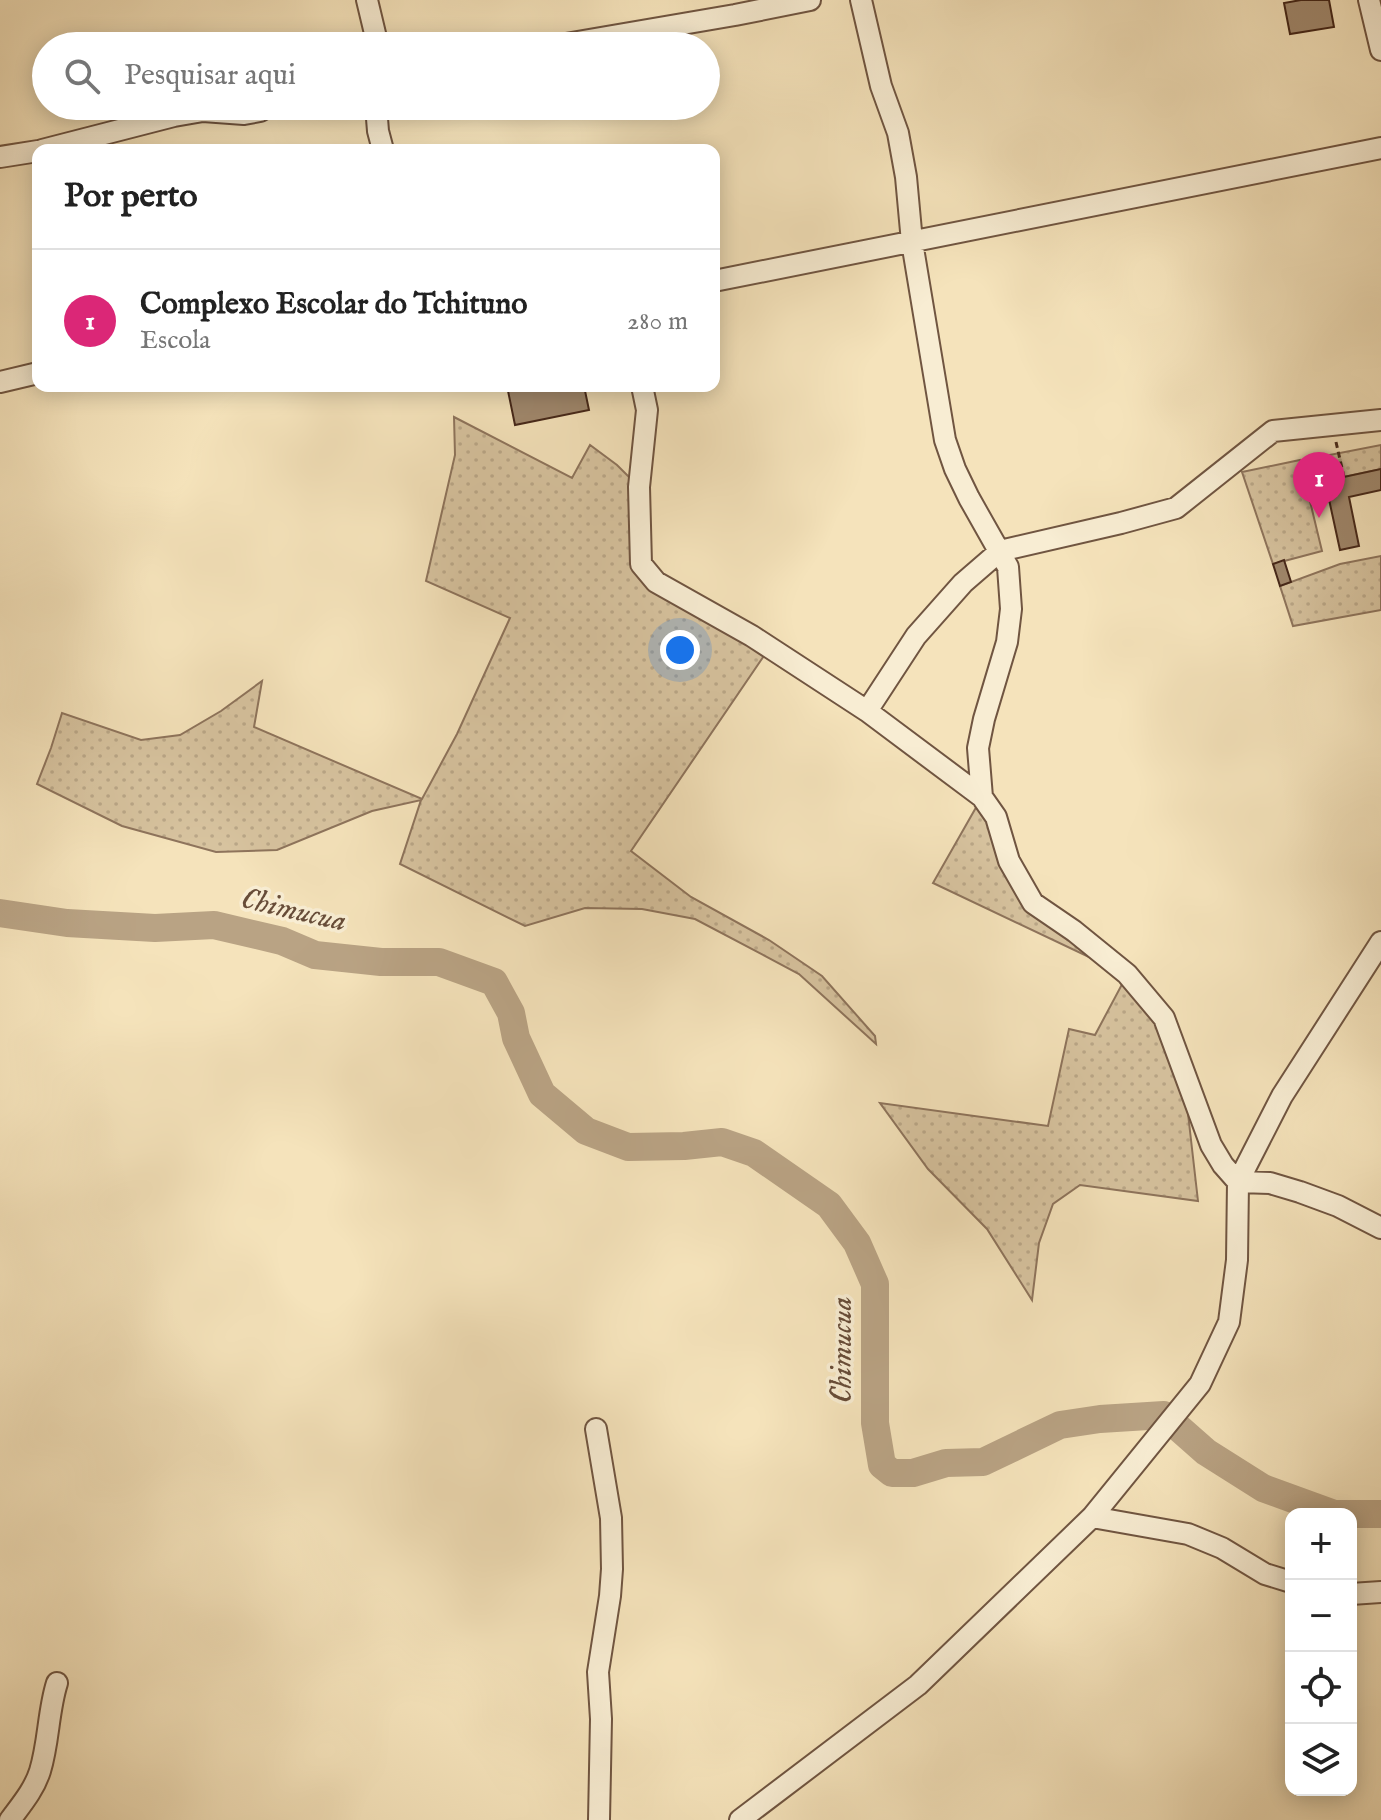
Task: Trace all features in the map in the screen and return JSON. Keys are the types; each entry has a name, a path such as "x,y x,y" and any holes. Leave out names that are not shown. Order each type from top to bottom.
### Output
{"street":[{"path":"367,0 375,32"},
{"path":"636,32 810,0"},
{"path":"861,0 881,86 898,133 912,242 945,440 969,498 1008,567 1011,609 1007,642 978,748 982,797"},
{"path":"1369,0 1381,50"},
{"path":"64,144 158,120"},
{"path":"377,120 381,144"},
{"path":"720,280 1381,148"},
{"path":"0,157 32,151"},
{"path":"0,382 32,374"},
{"path":"643,392 647,410 639,487 641,564 656,582 752,636 867,711 982,797 996,817 1009,861 1033,903 1127,974 1164,1018 1211,1145 1238,1182 1270,1183 1300,1192 1338,1206 1381,1228"},
{"path":"867,711 916,636 963,583 1000,551 1176,508 1273,431 1381,420"},
{"path":"740,1820 918,1685 1092,1517 1200,1384 1229,1322 1237,1260 1238,1182 1282,1096 1381,942"},
{"path":"596,1429 611,1518 612,1569 598,1672 601,1719 599,1820"},
{"path":"1092,1517 1188,1534 1222,1548 1265,1574 1285,1580"},
{"path":"1357,1594 1381,1592"},
{"path":"10,1820 31,1792 40,1770 57,1683"}],"path":[{"path":"1332,425 1344,477"}],"shaded area":[{"path":"454,417 572,478 590,445 639,487 641,564 770,647 631,851 691,897 769,940 822,976 875,1036 876,1044 799,974 695,919 642,909 585,908 525,926 400,864 421,800 372,811 277,850 216,852 122,826 37,784 62,713 141,740 180,735 221,711 262,681 254,727 422,799 457,734 510,618 426,581 455,455"},
{"path":"1381,445 1381,469 1325,481 1319,457"},
{"path":"1300,460 1322,551 1273,564 1242,472"},
{"path":"1381,556 1381,610 1293,626 1280,586 1340,564"},
{"path":"982,797 1033,903 1127,974 1183,1070 1198,1201 1080,1185 1053,1204 1039,1243 1032,1300 987,1229 928,1169 880,1103 1048,1126 1069,1029 1095,1035 1127,975 933,883"}],"building":[{"path":"1329,0 1334,27 1290,34 1284,3"},
{"path":"508,392 585,392 589,410 515,425"},
{"path":"1381,469 1381,490 1349,497 1359,546 1340,550 1325,481"},
{"path":"1284,560 1291,582 1280,586 1273,564"}],"waterway":[{"name":"Chimucua","path":"0,913 67,923 155,928 214,925 282,941 315,955 381,962 439,962 494,982 511,1013 516,1038 542,1094 586,1131 628,1147 722,1142 754,1153 829,1205 857,1243 875,1284 875,1423 882,1465 892,1473 913,1473 946,1463 983,1462 1060,1425 1164,1415 1206,1452 1263,1488 1318,1508"},
{"name":"Chimucua","path":"1357,1514 1381,1514"}],"place":[{"name":"Complexo Escolar do Tchituno","path":"1319,518"}]}
